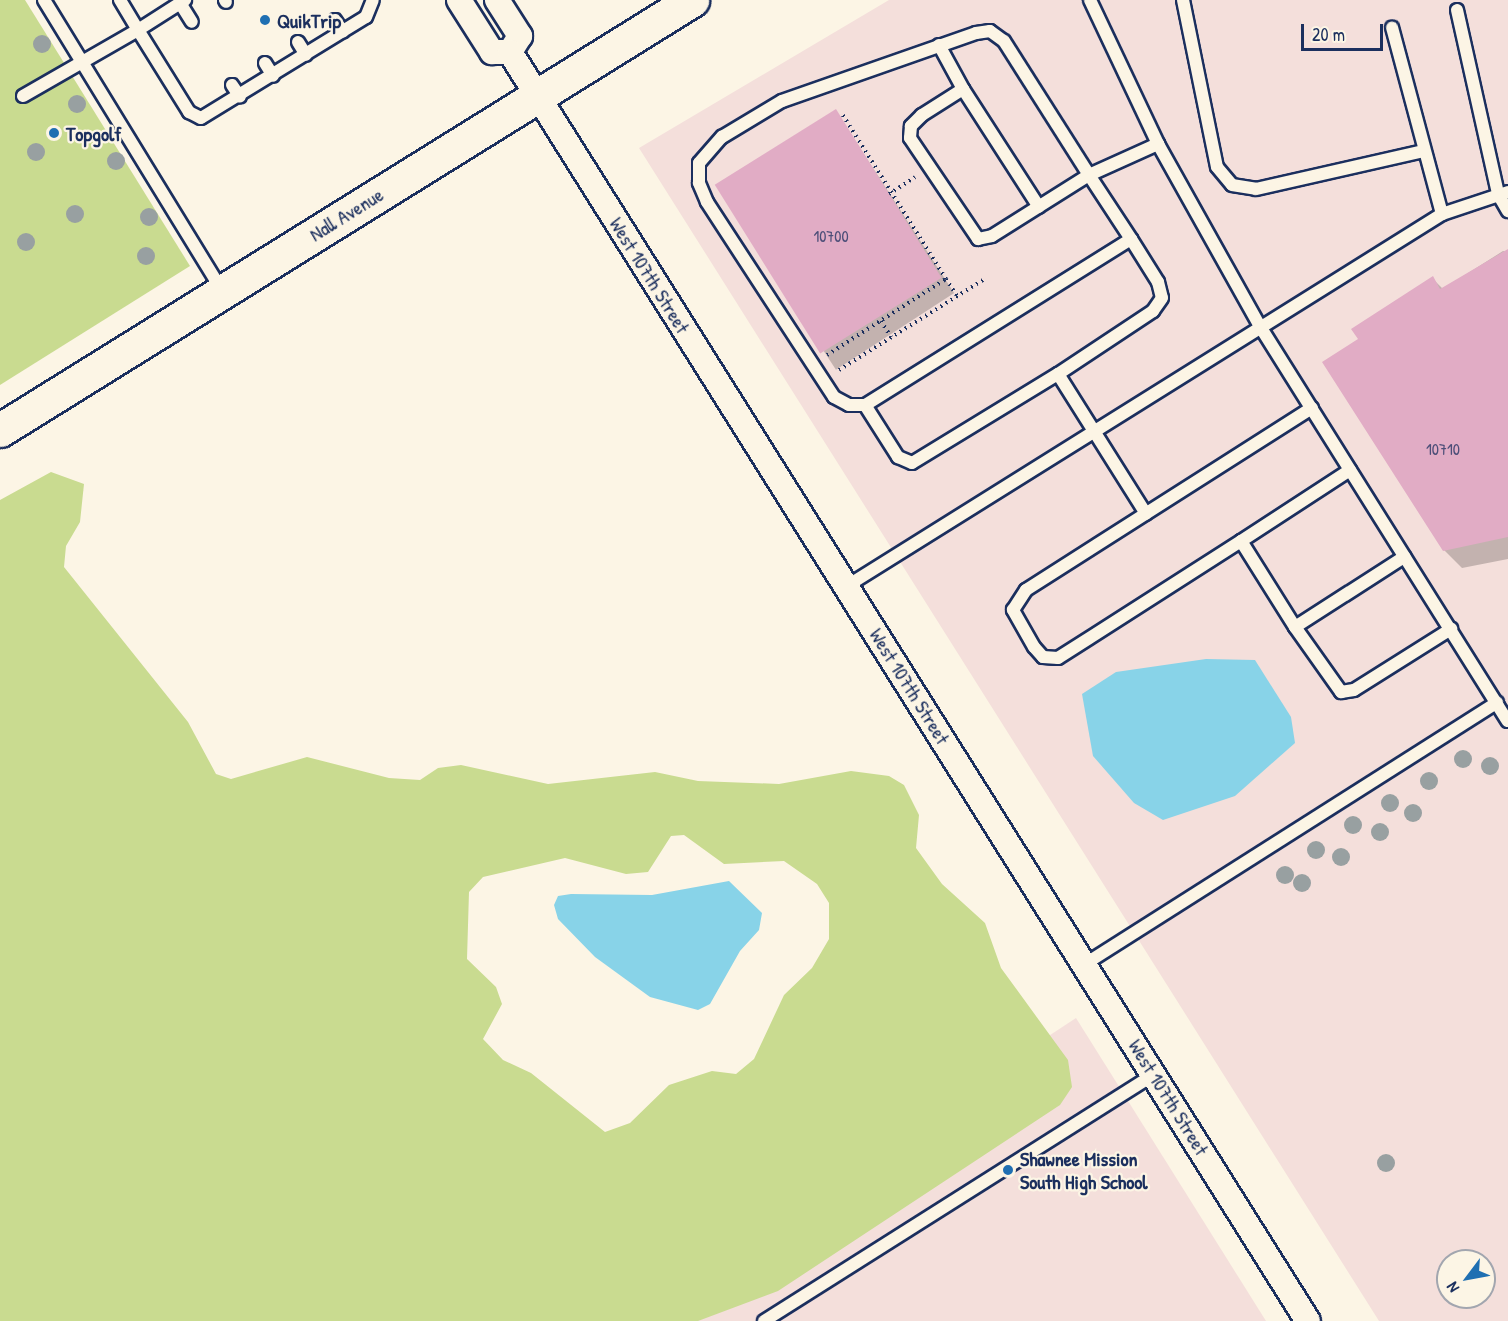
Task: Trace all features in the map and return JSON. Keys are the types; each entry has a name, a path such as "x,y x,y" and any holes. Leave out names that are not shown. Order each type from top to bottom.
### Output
{"main road":[{"name":"Nall Avenue","path":"0,429 692,0"}],"street":[{"path":"459,0 492,52 510,52 520,36 497,0"},
{"name":"West 107th Street","path":"510,52 1155,1074 1308,1321"}],"lane":[{"path":"44,0 223,291"},
{"path":"120,0 189,112 201,118 240,97 366,17 373,0"},
{"path":"1090,0 1158,144 1261,328 1508,721"},
{"path":"1183,0 1217,167 1232,185 1256,189 1423,151"},
{"path":"22,96 83,64 183,2 192,22"},
{"path":"1456,10 1508,211"},
{"path":"335,20 343,32"},
{"path":"1392,28 1423,151 1442,214"},
{"path":"865,405 898,457 912,463 1058,374 1153,311 1162,298 1131,239 1004,40 990,31 939,45 782,101 722,137 699,163 699,183 708,202 834,397 849,405 865,405 1131,239"},
{"path":"298,42 306,55"},
{"path":"939,45 963,88 1039,207"},
{"path":"265,63 273,76"},
{"path":"232,85 240,97"},
{"path":"963,88 921,115 911,126 910,138 970,234 978,239 993,236 1089,175 1158,144"},
{"path":"847,586 1442,214 1503,193"},
{"path":"1058,374 1146,514"},
{"path":"1312,408 1015,599 1013,610 1043,657 1058,658 1350,470"},
{"path":"1241,541 1295,627 1341,692 1354,690 1450,629"},
{"path":"1295,627 1404,557"},
{"path":"1085,964 1497,703"},
{"path":"764,1321 1155,1074"}],"path":[{"path":"841,112 957,296"},
{"path":"890,193 916,177"},
{"path":"826,366 821,358 946,279"},
{"path":"831,374 983,280"},
{"path":"881,321 891,337"}],"shaded area":[{"path":"889,0 1508,0 1508,1321 1379,1321 639,148"},
{"name":"Shawnee Mission South High School","path":"1076,1018 1266,1321 616,1321"}],"green space":[{"name":"Topgolf","path":"0,0 25,0 190,266 0,385"},
{"path":"51,472 84,484 80,522 66,546 64,567 188,722 216,774 231,779 307,757 389,778 420,780 438,768 461,765 548,784 655,772 698,781 779,784 851,771 889,776 904,785 919,815 916,848 942,884 985,923 1001,968 1068,1060 1072,1087 1060,1105 778,1291 698,1321 0,1321 0,500","holes":["684,835 724,864 784,861 817,884 829,903 829,939 812,968 784,995 754,1059 736,1074 712,1071 669,1085 630,1123 605,1132 531,1073 503,1060 483,1039 502,1004 496,987 467,959 469,892 483,877 565,858 626,874 648,872 671,836"]}],"water":[{"path":"1206,659 1255,660 1291,717 1295,743 1235,796 1163,820 1134,803 1093,756 1082,694 1116,672"},
{"path":"729,881 762,913 759,930 740,951 710,1004 698,1010 650,997 595,957 558,919 554,905 558,896 571,894 652,895"}],"building":[{"path":"836,109 941,278 820,354 715,185"},
{"path":"1508,249 1508,537 1443,551 1322,362 1358,339 1351,329 1433,276 1440,289"}],"place":[{"name":"QuikTrip","path":"265,20"},
{"name":"Topgolf","path":"54,133"},
{"name":"Shawnee Mission South High School","path":"1008,1170"}]}
